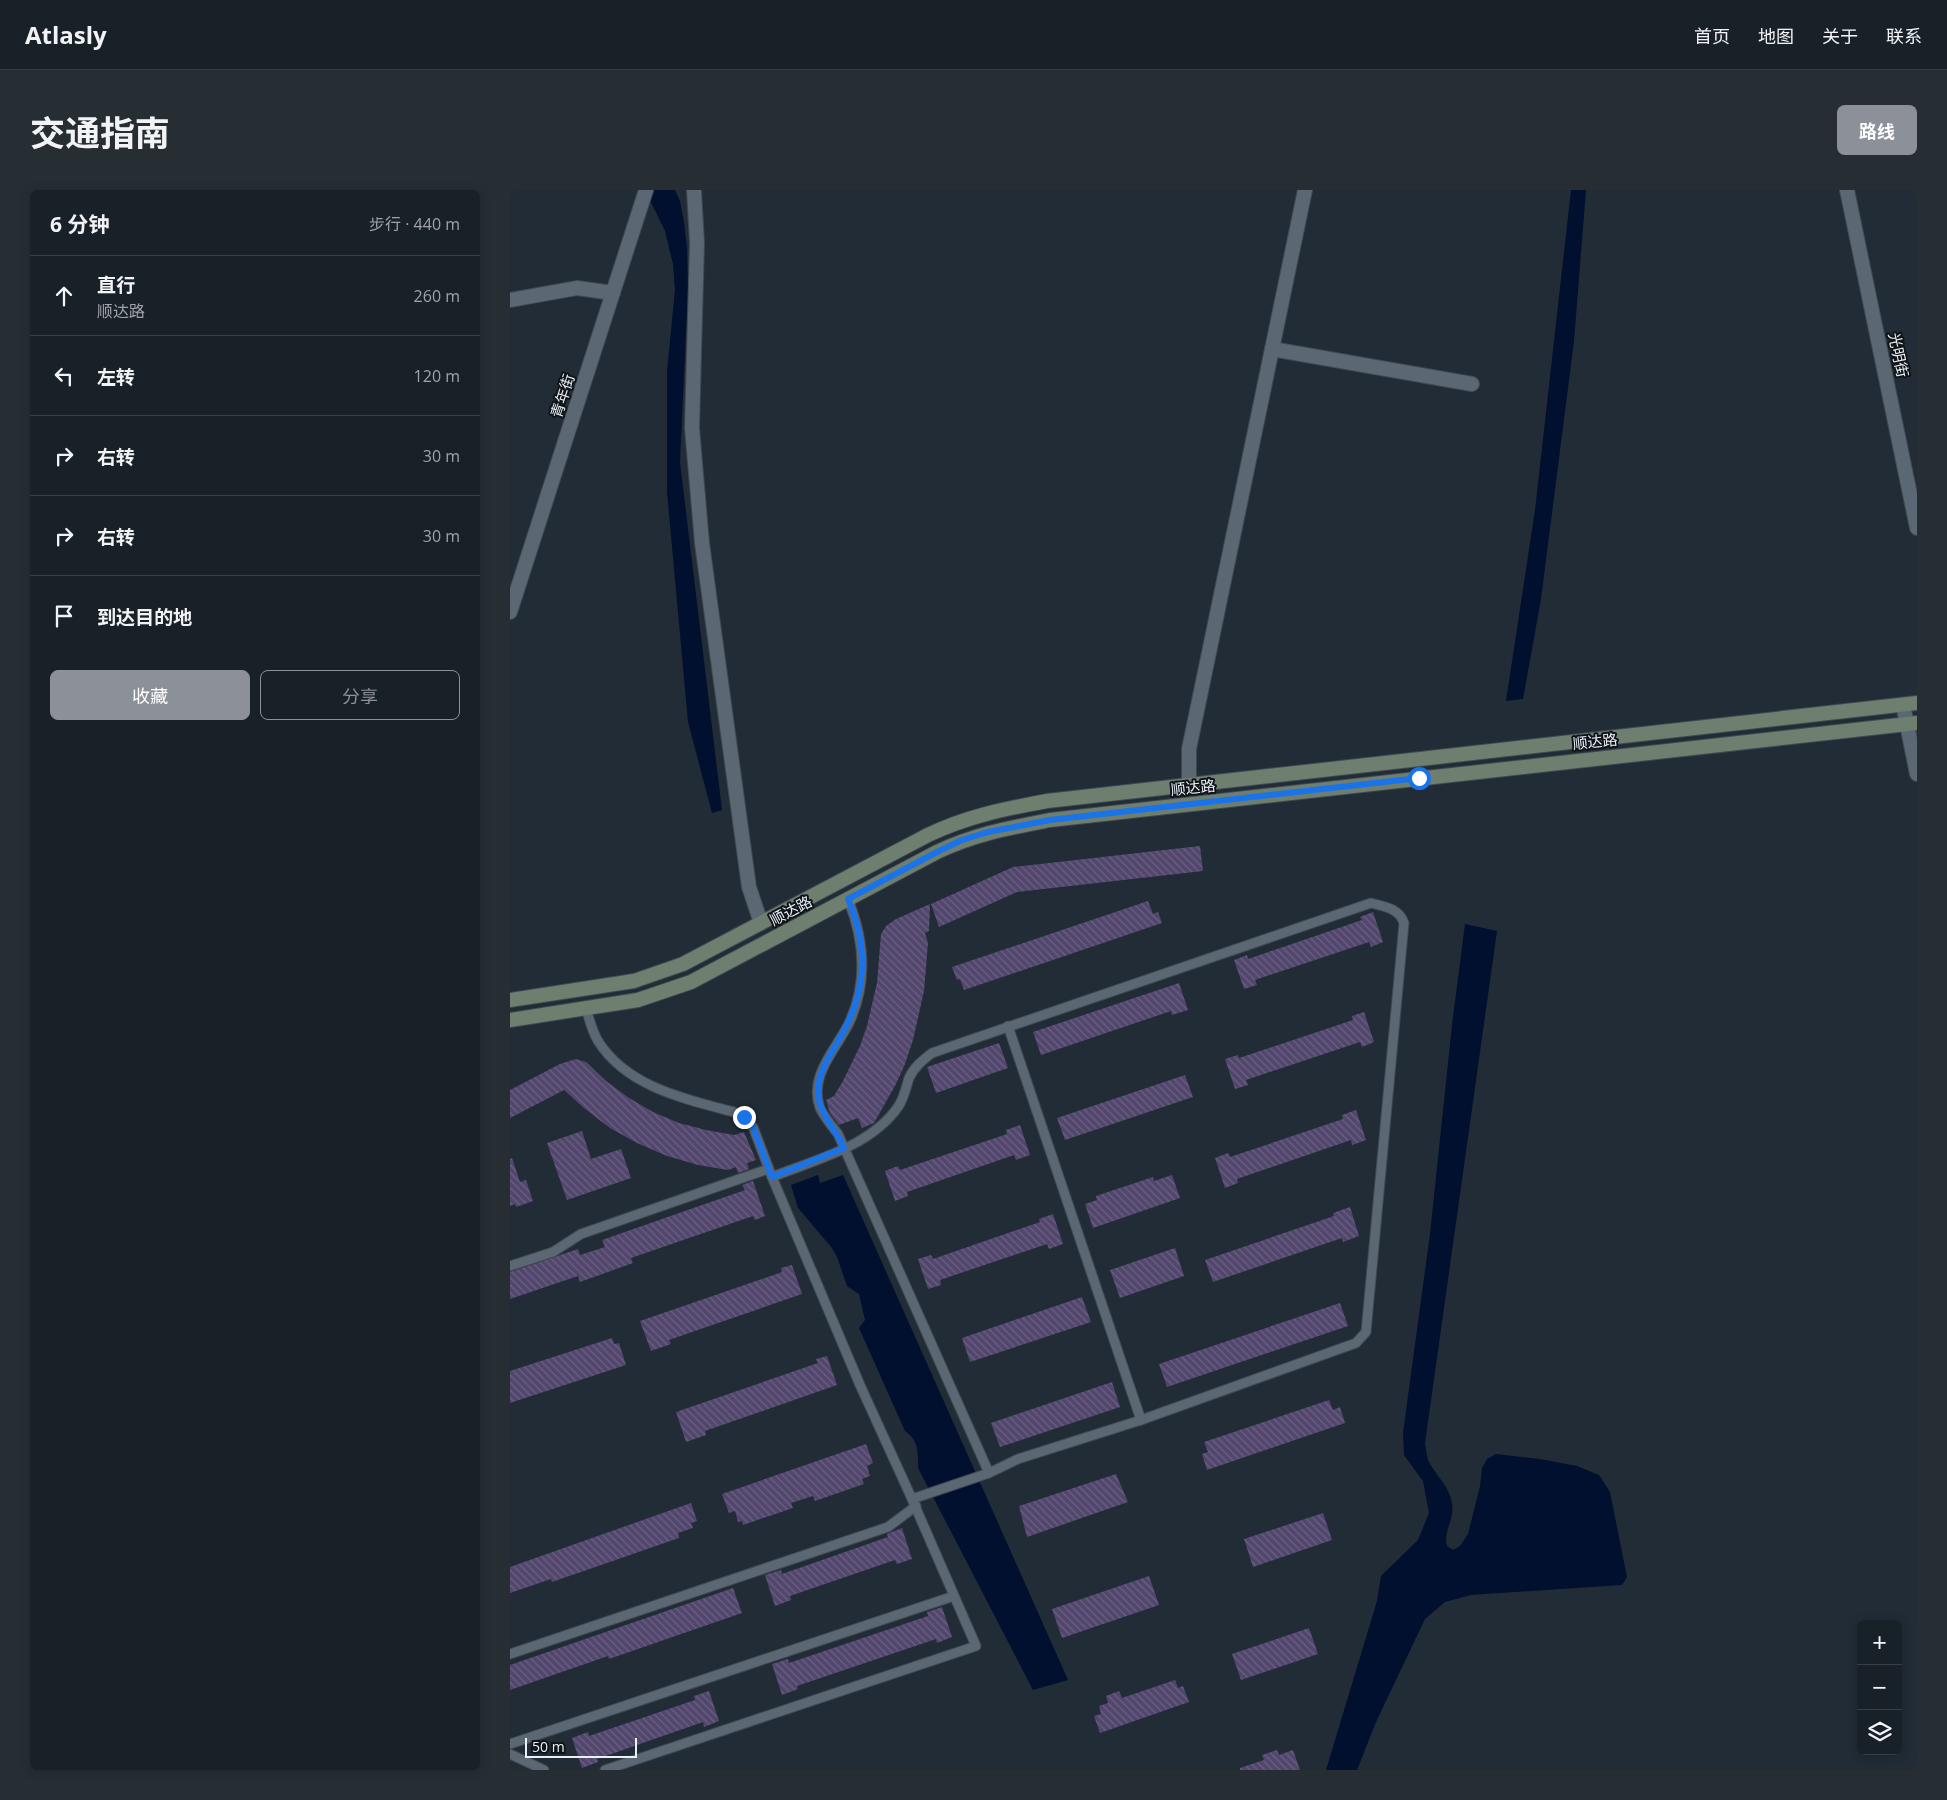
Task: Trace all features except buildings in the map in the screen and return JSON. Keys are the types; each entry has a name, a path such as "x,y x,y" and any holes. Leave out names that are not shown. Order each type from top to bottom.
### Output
{"main road":[{"name":"顺达路","path":"510,1000 634,981 683,964 955,822 983,814 1047,801 1910,704"},
{"name":"顺达路","path":"510,1020 638,1000 691,982 962,840 988,832 1050,820 1912,723"}],"street":[{"name":"青年街","path":"510,612 646,190"},
{"path":"694,190 697,243 692,428 702,543 749,887 761,923"},
{"path":"1189,785 1189,749 1305,190"},
{"name":"光明街","path":"1847,190 1917,528"},
{"path":"510,300 577,288 613,293"},
{"path":"1272,350 1472,384"},
{"path":"1910,704 1917,774"}],"lane":[{"path":"848,899 857,921 863,968 858,996 850,1021 823,1067 818,1083 821,1109 838,1134 989,1473"},
{"path":"510,1266 553,1252 581,1234 844,1148 868,1135 885,1122 906,1092 910,1077 919,1062 932,1053 1371,903 1392,908 1402,916 1404,923 1366,1332 1356,1343 1140,1420 1018,1459 989,1473 914,1503 888,1527 510,1654"},
{"path":"586,1008 592,1028 602,1046 621,1066 636,1077 659,1090 734,1112 744,1117 753,1127 770,1173 860,1385 976,1646 605,1770"},
{"path":"1008,1026 1140,1420"},
{"path":"510,1744 954,1596"},
{"path":"510,1754 544,1770"}],"water":[{"path":"645,190 675,190 680,201 687,248 688,289 680,462 722,810 712,813 688,722 667,492 667,371 675,290 673,264 665,231"},
{"path":"1571,190 1586,190 1574,341 1541,599 1523,699 1506,701 1535,510"},
{"path":"1465,924 1497,931 1425,1443 1429,1462 1451,1498 1452,1515 1446,1541 1447,1546 1453,1550 1460,1546 1468,1534 1480,1486 1482,1468 1487,1459 1496,1454 1540,1459 1577,1466 1599,1475 1610,1492 1627,1577 1622,1585 1471,1595 1445,1602 1425,1619 1376,1722 1357,1770 1326,1770 1377,1601 1381,1576 1418,1540 1429,1513 1423,1481 1404,1455 1403,1433 1430,1234 1452,1025"},
{"path":"818,1175 820,1183 843,1175 1068,1680 1033,1690 918,1468 918,1452 915,1443 905,1431 859,1328 865,1320 859,1294 847,1286 832,1248 798,1208 791,1185"}],"route":[{"path":"744,1117 753,1127 772,1177 844,1148 838,1134 821,1109 818,1083 823,1067 850,1021 858,996 863,968 857,921 848,899 937,852 962,840 988,832 1050,820 1419,778"}]}
